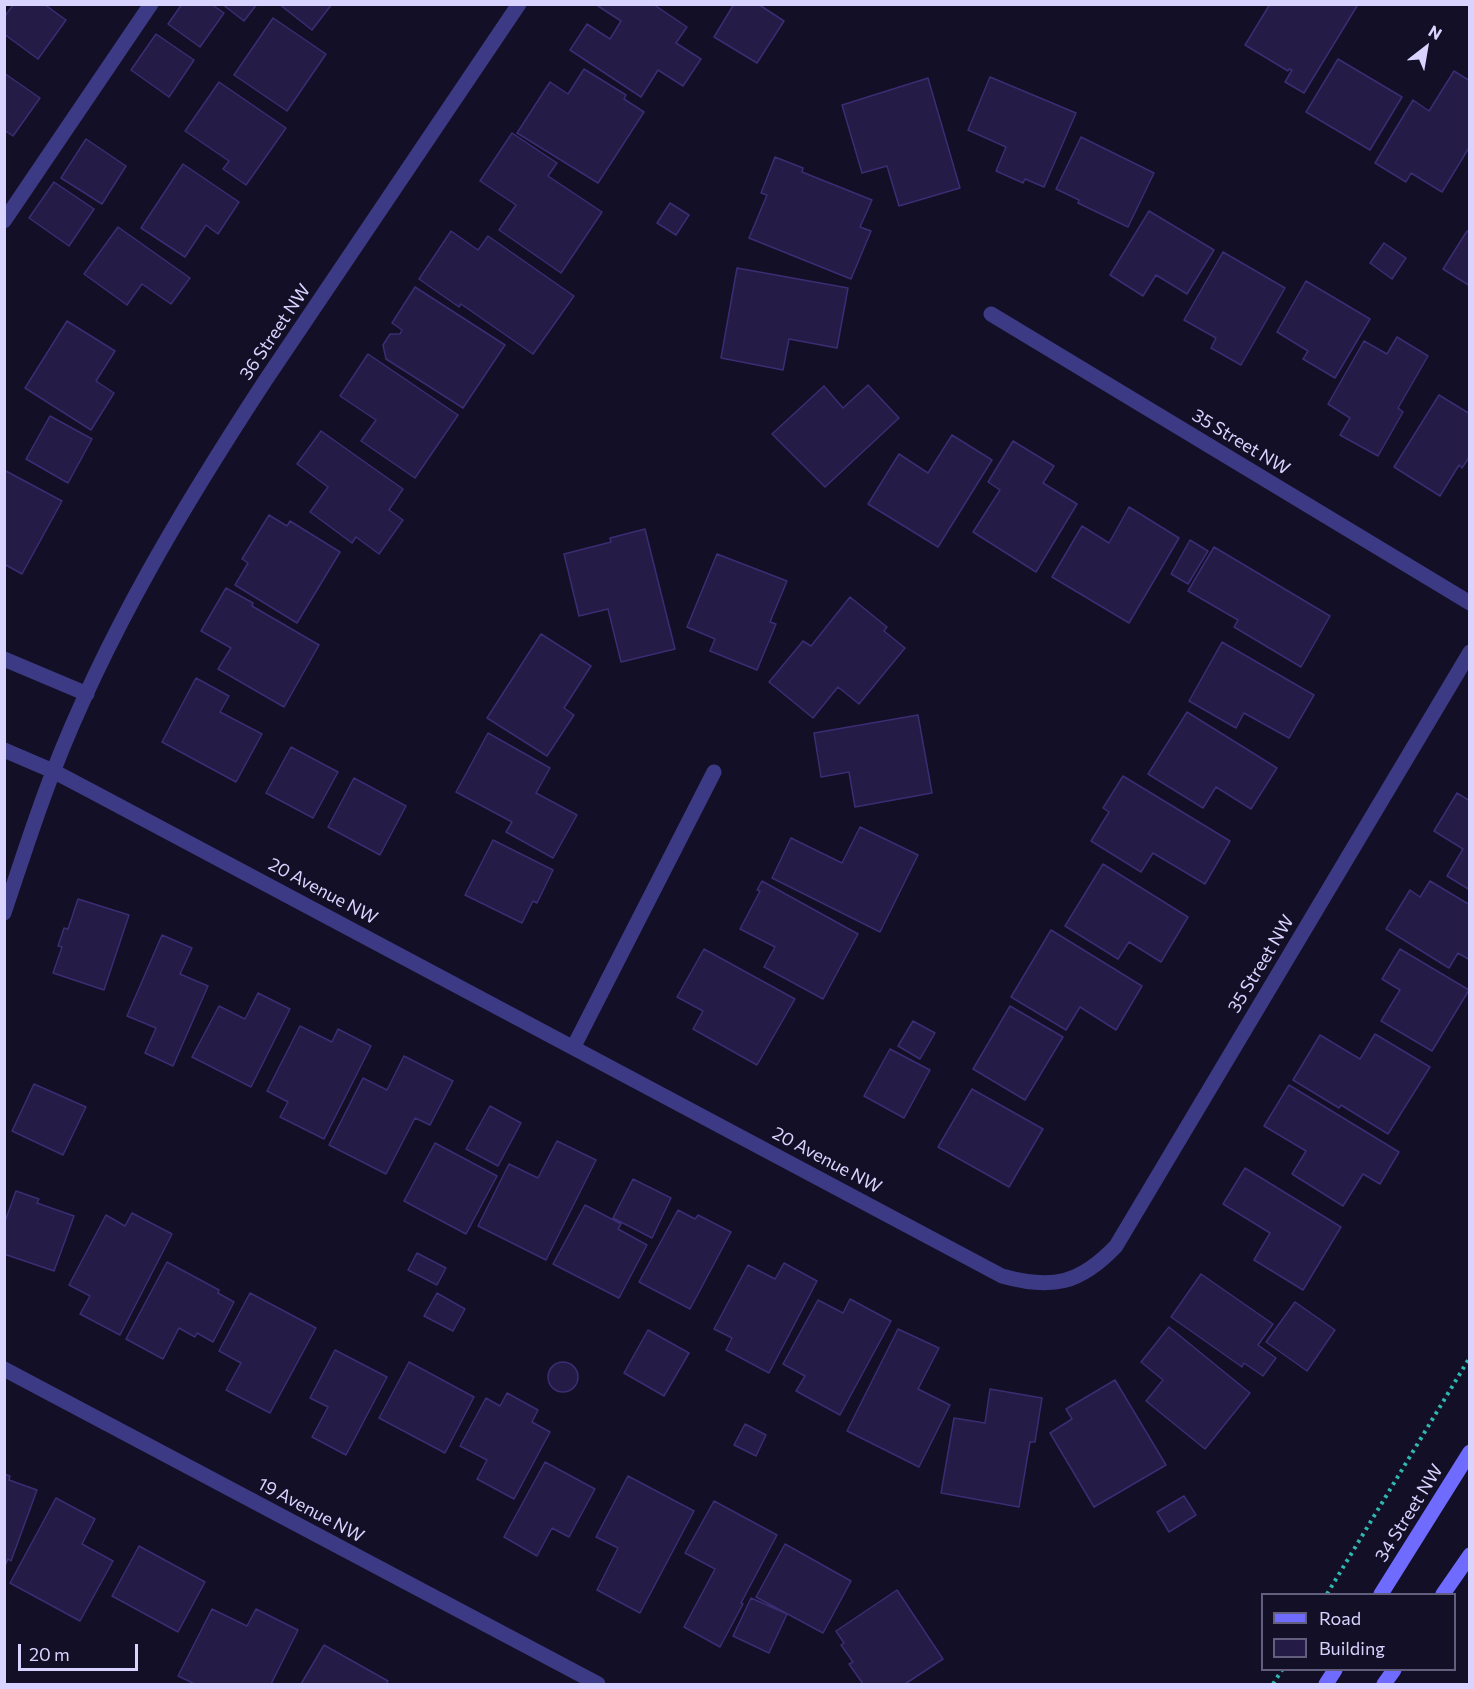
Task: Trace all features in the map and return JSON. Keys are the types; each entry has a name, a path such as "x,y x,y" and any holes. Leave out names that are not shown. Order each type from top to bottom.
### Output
{"main road":[{"name":"34 Street NW","path":"1382,1593 1470,1452"},
{"path":"1444,1593 1470,1555"},
{"path":"1326,1684 1334,1671"},
{"path":"1384,1684 1393,1671"}],"street":[{"path":"4,220 151,4"},
{"name":"36 Street NW","path":"4,914 53,771 87,694 162,546 204,476 272,372 519,4"},
{"name":"35 Street NW","path":"992,314 1470,603"},
{"name":"35 Street NW","path":"1069,1280 1087,1271 1116,1246 1470,652"},
{"path":"4,659 87,694"},
{"path":"4,750 53,771"},
{"name":"20 Avenue NW","path":"53,771 574,1046 1002,1276 1028,1283 1069,1280"},
{"path":"574,1046 714,772"},
{"name":"19 Avenue NW","path":"4,1369 598,1684"}],"path":[{"path":"1328,1593 1470,1357"},
{"path":"1273,1684 1281,1671"}],"building":[{"path":"14,4 44,4 66,20 38,59 4,34 4,17"},
{"path":"182,4 211,4 224,13 200,47 168,24"},
{"path":"222,4 257,4 244,21"},
{"path":"279,4 332,4 312,30"},
{"path":"599,4 653,4 687,27 676,43 701,59 683,86 658,70 641,97 570,50 587,24 610,39 621,21 598,6"},
{"path":"734,4 758,4 784,21 757,63 714,37"},
{"path":"1270,4 1354,4 1357,6 1304,93 1285,82 1292,70 1288,71 1245,45"},
{"path":"273,18 326,54 287,111 234,75"},
{"path":"156,34 194,60 169,97 131,70"},
{"path":"1338,59 1402,97 1370,150 1306,112"},
{"path":"584,69 626,95 624,99 644,112 598,183 517,133 550,82 568,94"},
{"path":"1454,71 1470,81 1470,146 1442,192 1411,173 1406,182 1375,163 1413,100 1429,111"},
{"path":"4,73 40,98 13,136 4,130"},
{"path":"990,77 1076,113 1044,187 1025,179 1023,183 996,171 1006,147 968,130"},
{"path":"928,78 960,188 899,206 887,166 862,173 842,105"},
{"path":"219,82 286,128 246,185 223,169 229,161 185,131"},
{"path":"512,133 557,163 548,176 602,212 561,273 499,230 516,205 480,181"},
{"path":"1081,137 1154,173 1128,227 1078,203 1079,200 1056,189"},
{"path":"86,139 126,166 102,204 61,178"},
{"path":"775,157 803,168 802,172 872,200 860,227 871,231 851,279 749,238 767,195 761,193"},
{"path":"183,164 239,202 218,234 206,225 185,257 141,228"},
{"path":"54,182 94,209 69,246 29,218"},
{"path":"670,203 689,215 676,235 657,223"},
{"path":"1149,211 1214,250 1187,294 1156,275 1143,296 1110,275"},
{"path":"118,227 190,278 171,304 142,284 127,305 84,274"},
{"path":"451,231 478,250 488,236 574,296 533,354 461,304 459,307 419,279"},
{"path":"1467,231 1470,233 1470,286 1443,269"},
{"path":"1384,243 1406,258 1392,279 1370,263"},
{"path":"1223,252 1285,288 1241,365 1211,348 1216,338 1184,320"},
{"path":"737,268 848,288 837,348 789,339 783,370 721,358"},
{"path":"1306,281 1370,319 1335,378 1303,359 1308,351 1277,332"},
{"path":"415,287 505,345 463,408 386,359 383,345 390,334 400,334 402,330 392,323"},
{"path":"67,321 115,351 96,381 114,393 91,430 25,388"},
{"path":"1397,337 1428,356 1398,408 1403,412 1378,456 1340,435 1350,418 1328,404 1364,341 1387,354"},
{"path":"368,354 458,415 415,478 361,441 376,420 340,396"},
{"path":"868,385 899,418 825,487 772,434 824,386 843,408"},
{"path":"1439,395 1470,414 1470,456 1462,468 1459,465 1440,496 1394,467"},
{"path":"50,416 92,439 68,483 26,459"},
{"path":"321,431 403,489 389,510 403,520 379,554 356,537 352,543 310,512 328,487 297,464"},
{"path":"952,435 992,460 938,547 868,504 899,454 928,473"},
{"path":"1013,441 1054,466 1043,483 1077,504 1036,572 973,532 1000,490 988,482"},
{"path":"4,470 62,501 22,574 4,564"},
{"path":"1129,507 1179,538 1129,623 1052,577 1082,526 1109,543"},
{"path":"269,515 287,526 290,521 340,552 297,623 235,585 248,563 242,559"},
{"path":"645,529 675,649 621,662 608,609 579,616 564,554 611,542 610,538"},
{"path":"1190,540 1208,551 1188,584 1171,574"},
{"path":"1214,547 1330,616 1301,667 1234,627 1238,620 1188,591"},
{"path":"717,554 787,581 770,622 776,624 757,670 710,651 715,639 687,627"},
{"path":"226,588 319,645 284,707 218,669 231,648 201,631"},
{"path":"850,597 887,627 884,631 905,648 859,704 838,687 813,718 769,682 803,641 811,646"},
{"path":"541,634 591,666 564,708 574,715 547,756 487,718"},
{"path":"1222,642 1314,695 1289,738 1244,713 1236,728 1189,701"},
{"path":"196,678 229,696 220,712 262,734 236,782 162,742"},
{"path":"1187,712 1277,768 1251,809 1216,787 1203,808 1148,774"},
{"path":"918,715 932,793 855,807 849,772 821,777 814,733"},
{"path":"488,733 550,768 536,793 577,815 553,858 506,832 512,822 456,792"},
{"path":"291,747 338,772 313,818 266,793"},
{"path":"1123,776 1230,841 1205,884 1153,853 1141,872 1091,841 1109,812 1103,808"},
{"path":"354,778 406,806 380,855 328,827"},
{"path":"1457,793 1470,801 1470,890 1447,876 1463,849 1434,831"},
{"path":"860,827 918,855 880,932 772,878 791,838 842,863"},
{"path":"493,840 553,870 537,903 533,901 522,923 465,895"},
{"path":"1103,864 1188,917 1161,962 1129,942 1118,959 1065,926"},
{"path":"762,881 858,934 823,999 764,967 775,947 740,929 760,891 757,890"},
{"path":"1430,881 1470,905 1470,960 1458,953 1449,968 1386,929 1410,890 1420,897"},
{"path":"78,899 129,915 104,990 53,973 62,947 58,946 64,928 68,929"},
{"path":"1051,930 1142,986 1116,1030 1080,1007 1066,1030 1011,997"},
{"path":"162,935 192,948 180,974 208,986 173,1066 145,1053 156,1028 127,1016"},
{"path":"704,949 795,999 757,1065 693,1029 703,1011 677,997"},
{"path":"1400,949 1469,990 1432,1051 1381,1021 1400,990 1382,979"},
{"path":"258,993 290,1009 251,1087 192,1057 219,1006 245,1019"},
{"path":"1010,1006 1063,1037 1025,1100 973,1069"},
{"path":"913,1021 935,1033 920,1059 898,1046"},
{"path":"300,1026 332,1042 338,1029 371,1046 324,1139 280,1117 288,1102 267,1091"},
{"path":"1375,1034 1430,1067 1388,1134 1341,1105 1339,1108 1293,1080 1320,1035 1360,1059"},
{"path":"890,1049 930,1070 904,1118 864,1096"},
{"path":"404,1056 453,1081 430,1125 415,1118 386,1174 329,1145 363,1078 387,1090"},
{"path":"34,1084 86,1107 63,1155 12,1131"},
{"path":"1289,1085 1399,1152 1380,1184 1363,1174 1343,1206 1292,1174 1306,1151 1264,1126"},
{"path":"972,1089 1043,1129 1009,1187 938,1147"},
{"path":"490,1106 521,1123 498,1166 466,1149"},
{"path":"557,1141 596,1160 546,1260 478,1226 509,1164 538,1178"},
{"path":"435,1143 497,1176 466,1234 404,1201"},
{"path":"1245,1168 1341,1227 1303,1290 1254,1260 1270,1233 1223,1204"},
{"path":"633,1179 671,1198 652,1238 613,1218"},
{"path":"16,1191 39,1199 37,1203 74,1216 54,1271 4,1254 4,1224"},
{"path":"585,1205 621,1224 618,1229 647,1245 619,1298 553,1264"},
{"path":"678,1210 695,1219 698,1215 731,1232 690,1309 639,1282"},
{"path":"132,1213 172,1234 120,1335 80,1314 90,1296 69,1285 106,1215 125,1226"},
{"path":"417,1253 446,1268 437,1285 408,1270"},
{"path":"167,1262 219,1290 218,1293 234,1302 213,1342 197,1333 195,1337 179,1328 163,1359 126,1339"},
{"path":"784,1263 817,1281 769,1373 726,1350 732,1338 714,1329 748,1265 775,1279"},
{"path":"1201,1274 1273,1324 1258,1345 1276,1358 1263,1376 1244,1363 1242,1367 1171,1317"},
{"path":"250,1293 316,1328 270,1413 226,1390 241,1363 219,1351"},
{"path":"437,1293 465,1309 453,1331 424,1316"},
{"path":"850,1299 891,1321 840,1415 796,1391 805,1376 783,1364 818,1300 843,1313"},
{"path":"1295,1302 1335,1330 1307,1371 1266,1342"},
{"path":"1169,1327 1250,1393 1205,1449 1146,1401 1163,1380 1141,1362"},
{"path":"898,1329 939,1348 918,1389 950,1405 919,1467 847,1431"},
{"path":"648,1330 689,1353 664,1396 624,1373"},
{"path":"335,1350 387,1377 346,1455 312,1437 328,1407 310,1398"},
{"path":"409,1362 474,1397 445,1453 379,1418"},
{"path":"563,1362 574,1366 578,1377 574,1388 563,1392 552,1388 548,1377 552,1366"},
{"path":"1115,1380 1166,1465 1094,1507 1050,1433 1072,1419 1066,1409"},
{"path":"990,1389 1042,1398 1035,1442 1030,1442 1019,1507 941,1493 954,1418 985,1423"},
{"path":"507,1393 538,1410 532,1422 550,1432 514,1499 477,1479 487,1460 460,1446 486,1398 500,1406"},
{"path":"745,1424 766,1435 756,1456 734,1445"},
{"path":"545,1462 595,1489 569,1537 552,1528 537,1556 504,1537"},
{"path":"4,1474 10,1476 9,1480 37,1490 11,1561 8,1559 4,1568"},
{"path":"628,1476 694,1511 640,1613 597,1590 618,1548 596,1537"},
{"path":"1184,1496 1196,1515 1169,1532 1157,1512"},
{"path":"56,1498 95,1519 82,1544 113,1561 80,1621 10,1583"},
{"path":"714,1501 777,1535 720,1647 684,1627 715,1569 685,1553"},
{"path":"785,1544 851,1581 823,1633 756,1597"},
{"path":"139,1546 205,1582 178,1632 112,1596"},
{"path":"897,1590 943,1659 905,1684 863,1684 849,1664 853,1662 841,1645 844,1643 836,1631"},
{"path":"751,1598 787,1614 769,1653 733,1636"},
{"path":"212,1609 247,1626 256,1609 298,1630 271,1684 195,1684 178,1676"},
{"path":"324,1645 388,1681 386,1684 301,1684"}]}
